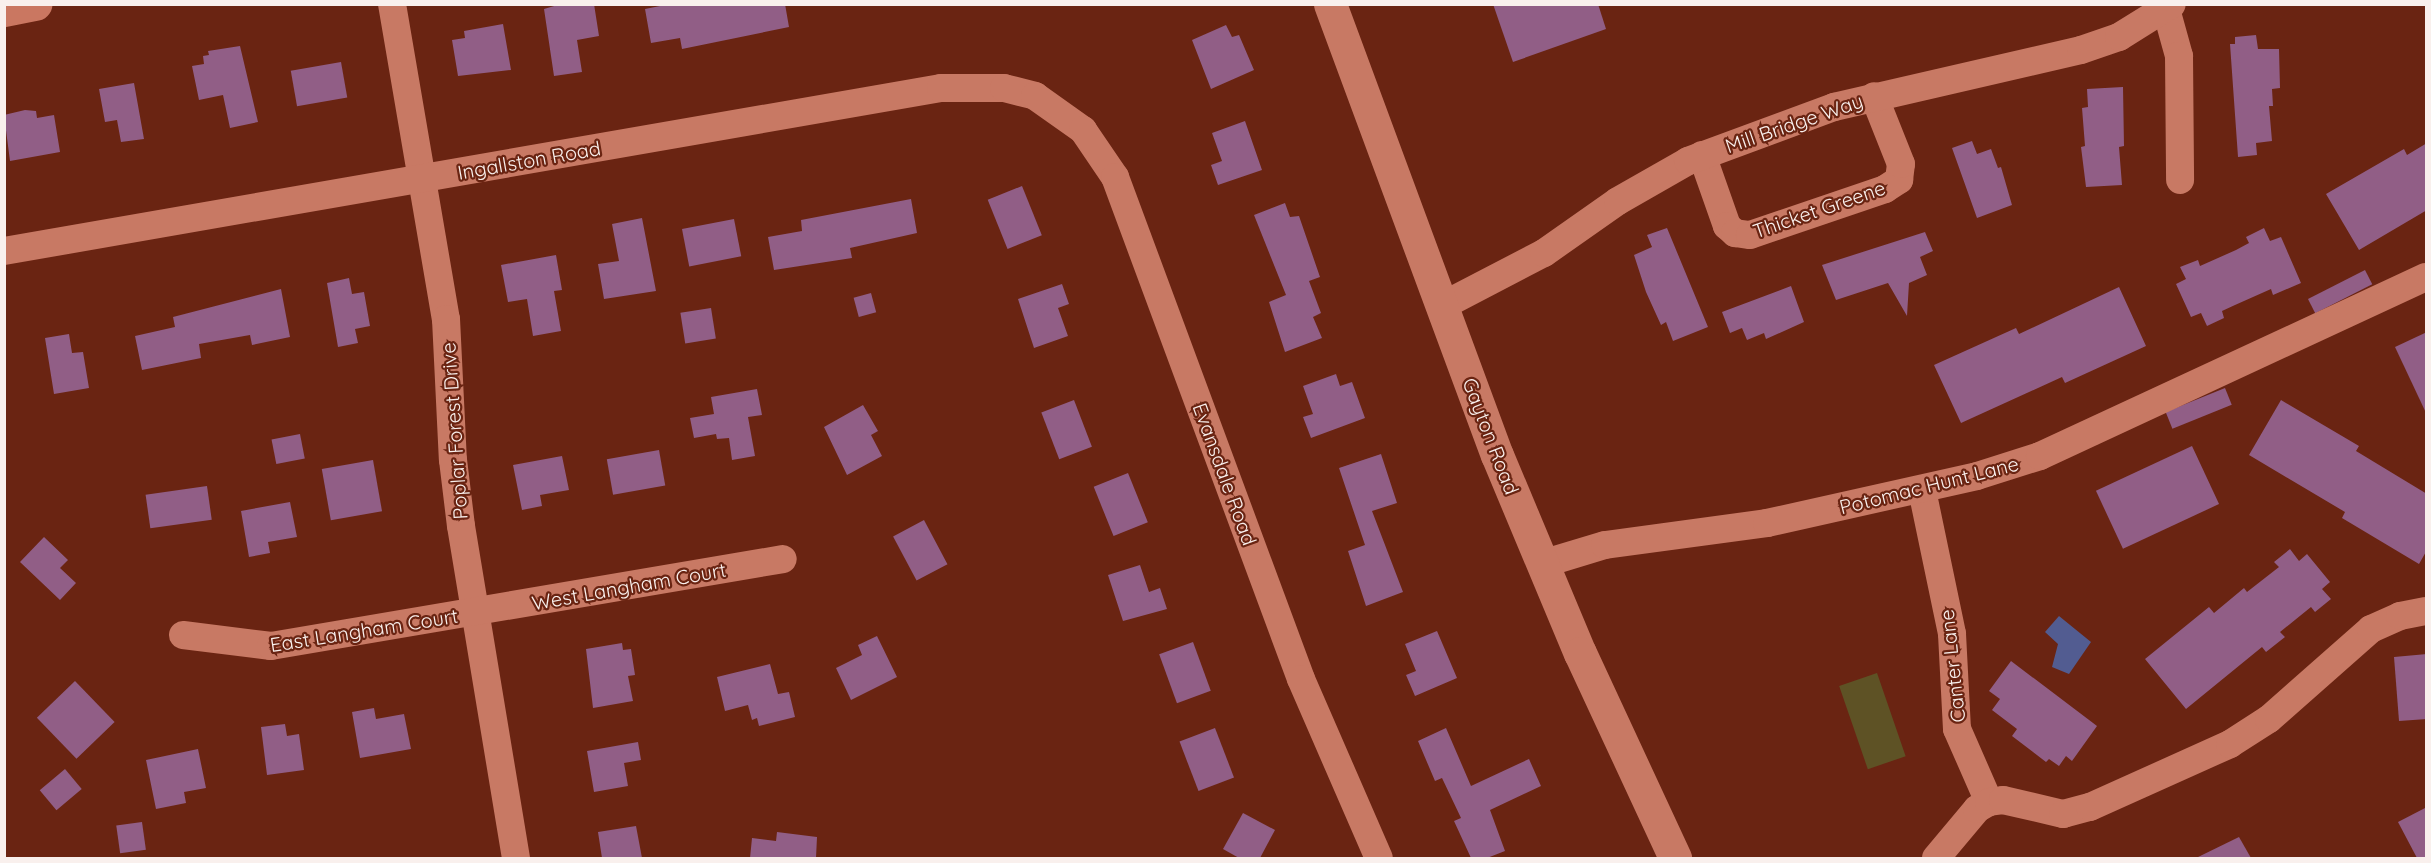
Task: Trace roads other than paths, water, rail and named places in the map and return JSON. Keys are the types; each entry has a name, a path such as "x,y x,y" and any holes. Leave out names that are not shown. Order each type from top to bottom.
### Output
{"main road":[{"path":"4,10 34,4"}],"street":[{"name":"Poplar Forest Drive","path":"392,4 446,319 453,460 475,612 516,858"},
{"name":"Gayton Road","path":"1330,4 1442,306 1542,564 1674,858"},
{"name":"Mill Bridge Way","path":"1442,306 1544,254 1650,182 1702,155 1874,96 2081,50 2120,37 2169,7"},
{"path":"2169,7 2179,56 2180,180"},
{"name":"Ingallston Road","path":"4,251 941,88 1004,88 1051,104"},
{"name":"Thicket Greene","path":"1702,155 1727,226 1735,233 1750,235 1885,189 1899,180 1901,164 1874,96"},
{"name":"Evansdale Road","path":"1051,104 1083,130 1119,186 1301,679 1379,858"},
{"name":"Potomac Hunt Lane","path":"1542,564 1605,545 1767,523 1922,490 2040,456 2427,277"},
{"name":"Canter Lane","path":"1922,490 1952,634 1957,729 1989,802"},
{"name":"West Langham Court","path":"475,612 783,559"},
{"path":"1936,858 1977,809 1989,802 2003,800 2063,814 2090,807 2246,735 2371,629 2400,616 2427,611"},
{"name":"East Langham Court","path":"183,635 271,646 475,612"}],"water":[{"path":"2059,616 2091,642 2069,674 2052,667 2058,644 2045,632"}]}
